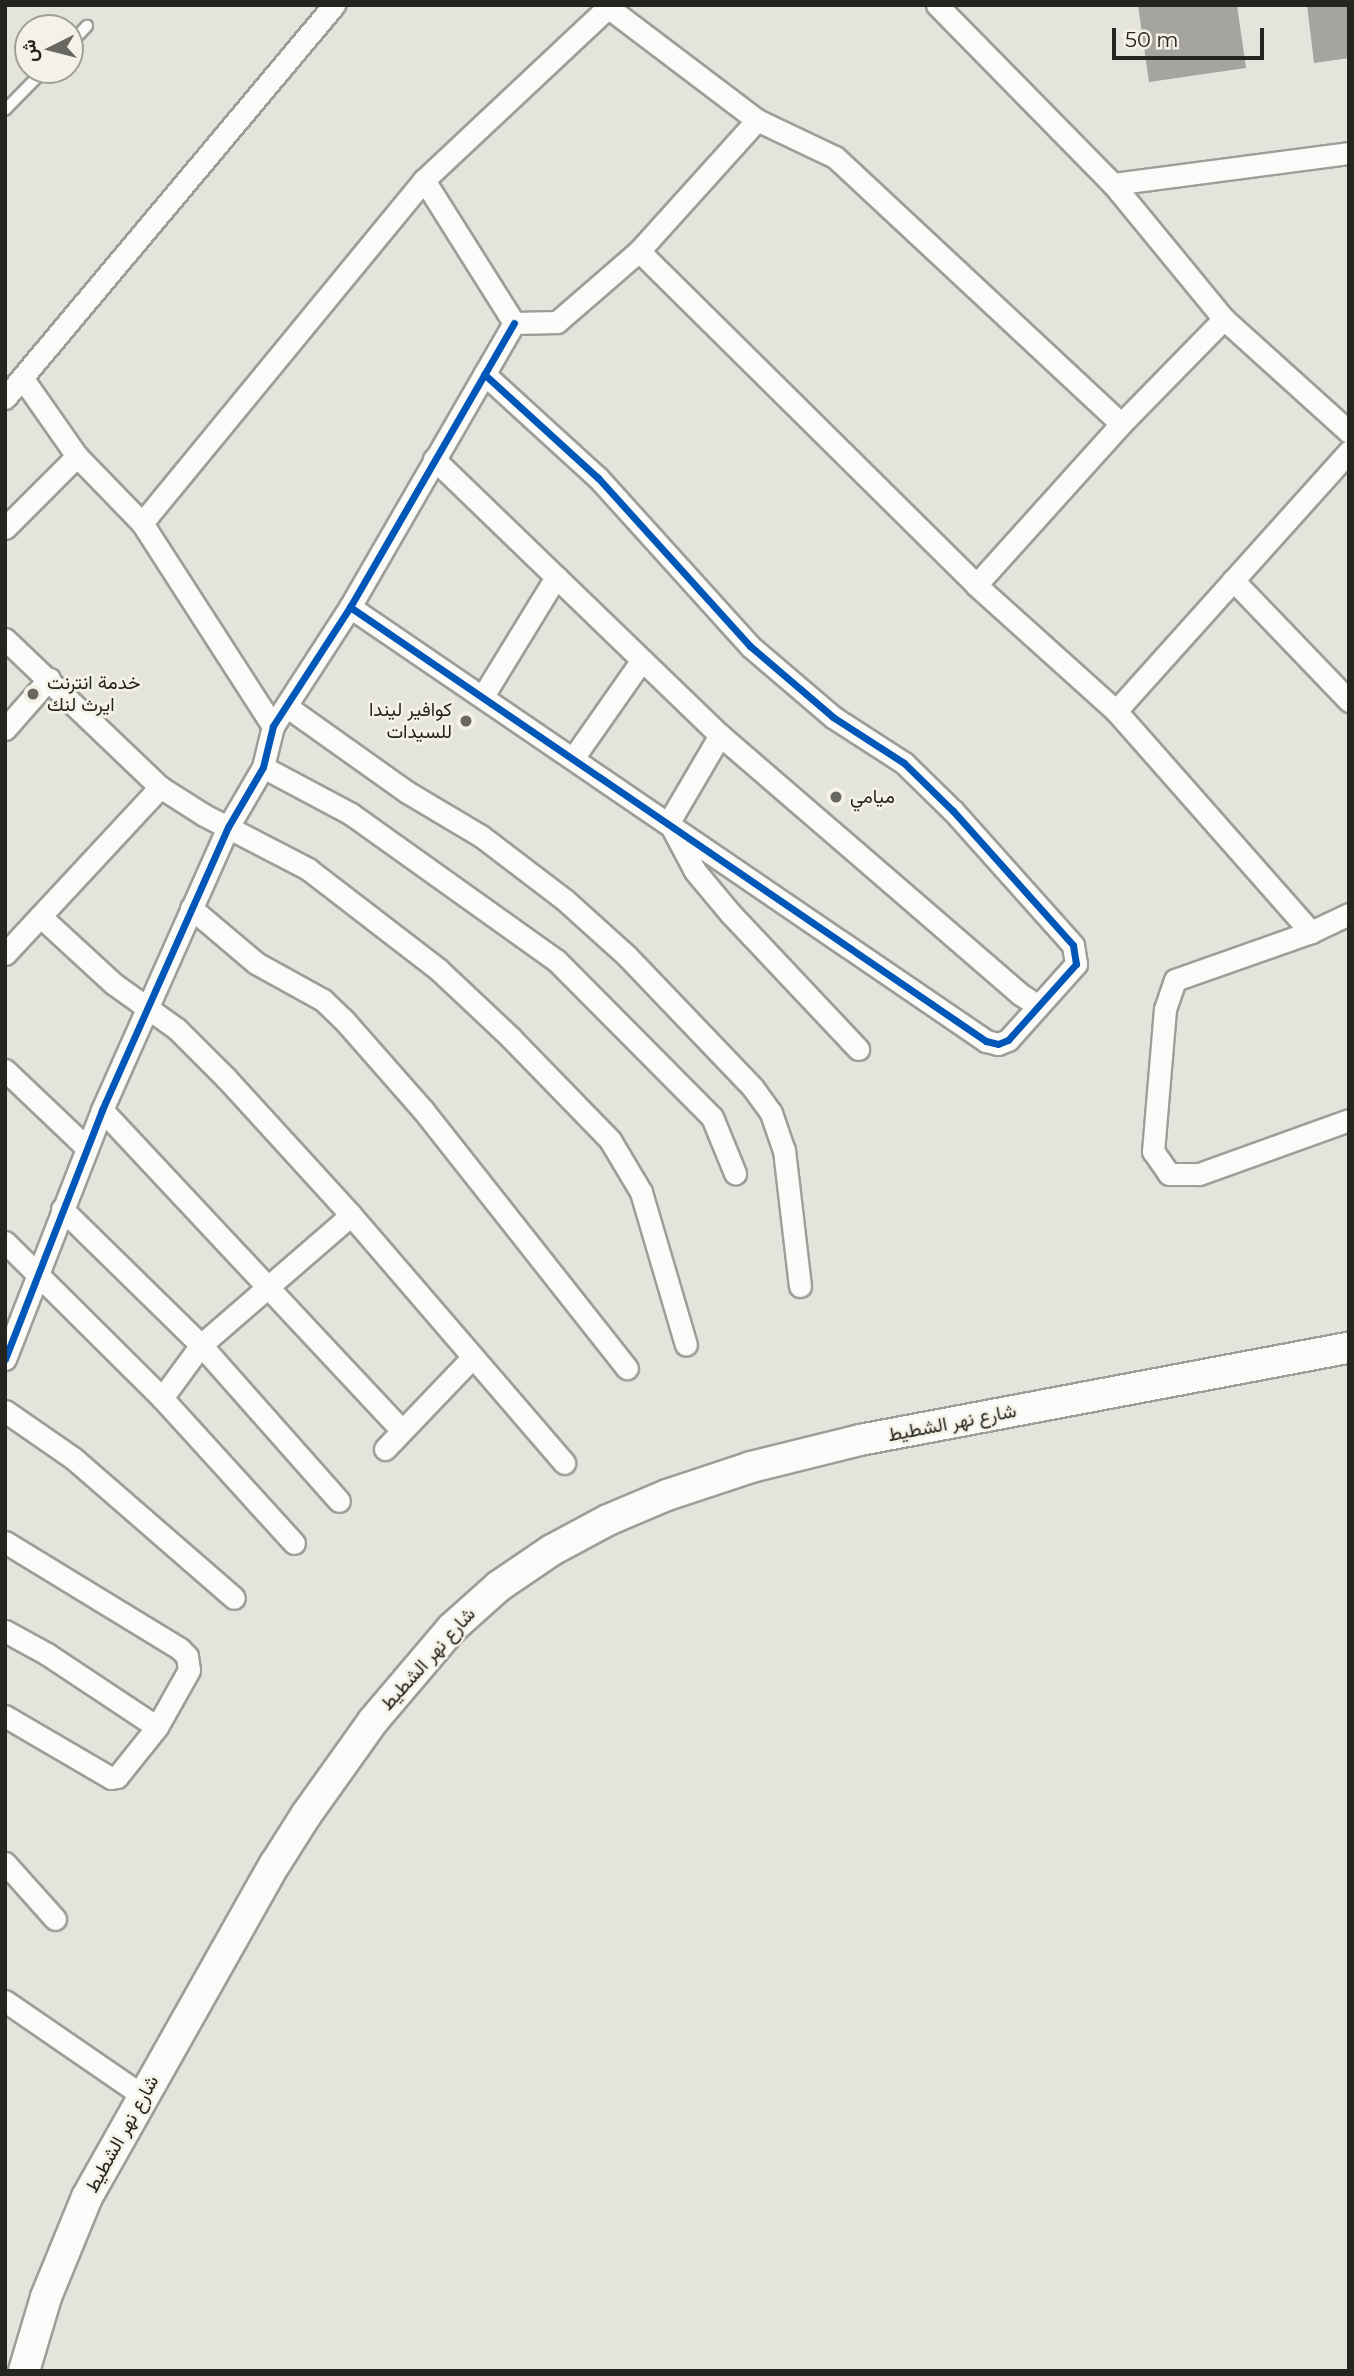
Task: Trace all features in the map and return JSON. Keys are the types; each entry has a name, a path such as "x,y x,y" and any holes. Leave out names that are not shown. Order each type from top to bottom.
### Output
{"main road":[{"name":"شارع نهر الشطيط","path":"24,2371 65,2246 87,2197 275,1864 338,1767 452,1628 499,1586 552,1550 608,1520 667,1495 805,1452 1349,1348"}],"street":[{"path":"5,398 334,5"},
{"path":"937,5 1113,184 1224,319 1349,432"},
{"path":"142,523 424,180 606,6 757,120 835,157 1121,424"},
{"path":"514,323 558,322 639,251 757,120"},
{"path":"1113,184 1349,153"},
{"path":"424,180 514,323"},
{"path":"639,251 976,585 1115,711 1311,932"},
{"path":"976,585 1121,424 1224,319"},
{"path":"5,1359 62,1209 146,1006 228,827 263,767 273,726 350,607 514,323"},
{"path":"350,607 669,821 986,1041 998,1044 1008,1040 1076,964 1073,945 953,811 904,762 833,717 750,646 598,478 484,374"},
{"path":"23,379 77,456 142,523 273,726"},
{"path":"1115,711 1349,451"},
{"path":"5,528 77,456"},
{"path":"434,459 720,735 1007,983 1037,1005"},
{"path":"483,696 556,577"},
{"path":"1233,580 1349,701"},
{"path":"5,639 160,787 308,869 439,970 510,1037 610,1140 641,1192 686,1345"},
{"path":"574,757 642,660"},
{"path":"5,729 49,679"},
{"path":"286,706 407,792 481,836 565,900 627,956 753,1088 771,1113 785,1150 800,1286"},
{"path":"669,821 720,735"},
{"path":"263,767 351,814 556,960 712,1117 724,1141 734,1173"},
{"path":"5,954 160,787"},
{"path":"669,821 695,872 858,1049"},
{"path":"191,908 256,963 323,1000 343,1019 423,1110 627,1368"},
{"path":"1349,914 1311,932 1175,980 1165,1009 1153,1151 1168,1174 1199,1174 1349,1120"},
{"path":"40,916 114,984 177,1030 226,1078 351,1215 564,1462"},
{"path":"5,1070 87,1148"},
{"path":"102,1110 402,1431"},
{"path":"62,1209 201,1345 338,1501"},
{"path":"162,1398 201,1345 351,1215"},
{"path":"5,1242 162,1398 294,1543"},
{"path":"385,1449 473,1357"},
{"path":"5,1411 74,1458 234,1598"},
{"path":"5,1542 187,1656 189,1670 157,1727 117,1777 111,1778 5,1716"},
{"path":"5,1631 47,1654 157,1727"},
{"path":"5,1863 55,1919"},
{"path":"5,2001 142,2096"}],"lane":[{"path":"84,29 87,26"},
{"path":"6,107 30,84"}],"building":[{"path":"1138,5 1237,5 1246,68 1149,82"},
{"path":"1307,5 1349,5 1349,58 1314,63"}],"cycle path":[{"path":"5,1359 102,1110 228,827 263,767 273,726 350,607 514,323"},
{"path":"350,607 986,1041 998,1044 1008,1040 1076,964 1073,945 953,811 904,763 833,717 750,646 598,478 484,374"}],"place":[{"name":"خدمة انترنت ايرث لنك","path":"33,694"},
{"name":"كوافير ليندا للسيدات","path":"466,721"},
{"name":"ميامي","path":"836,797"}]}
